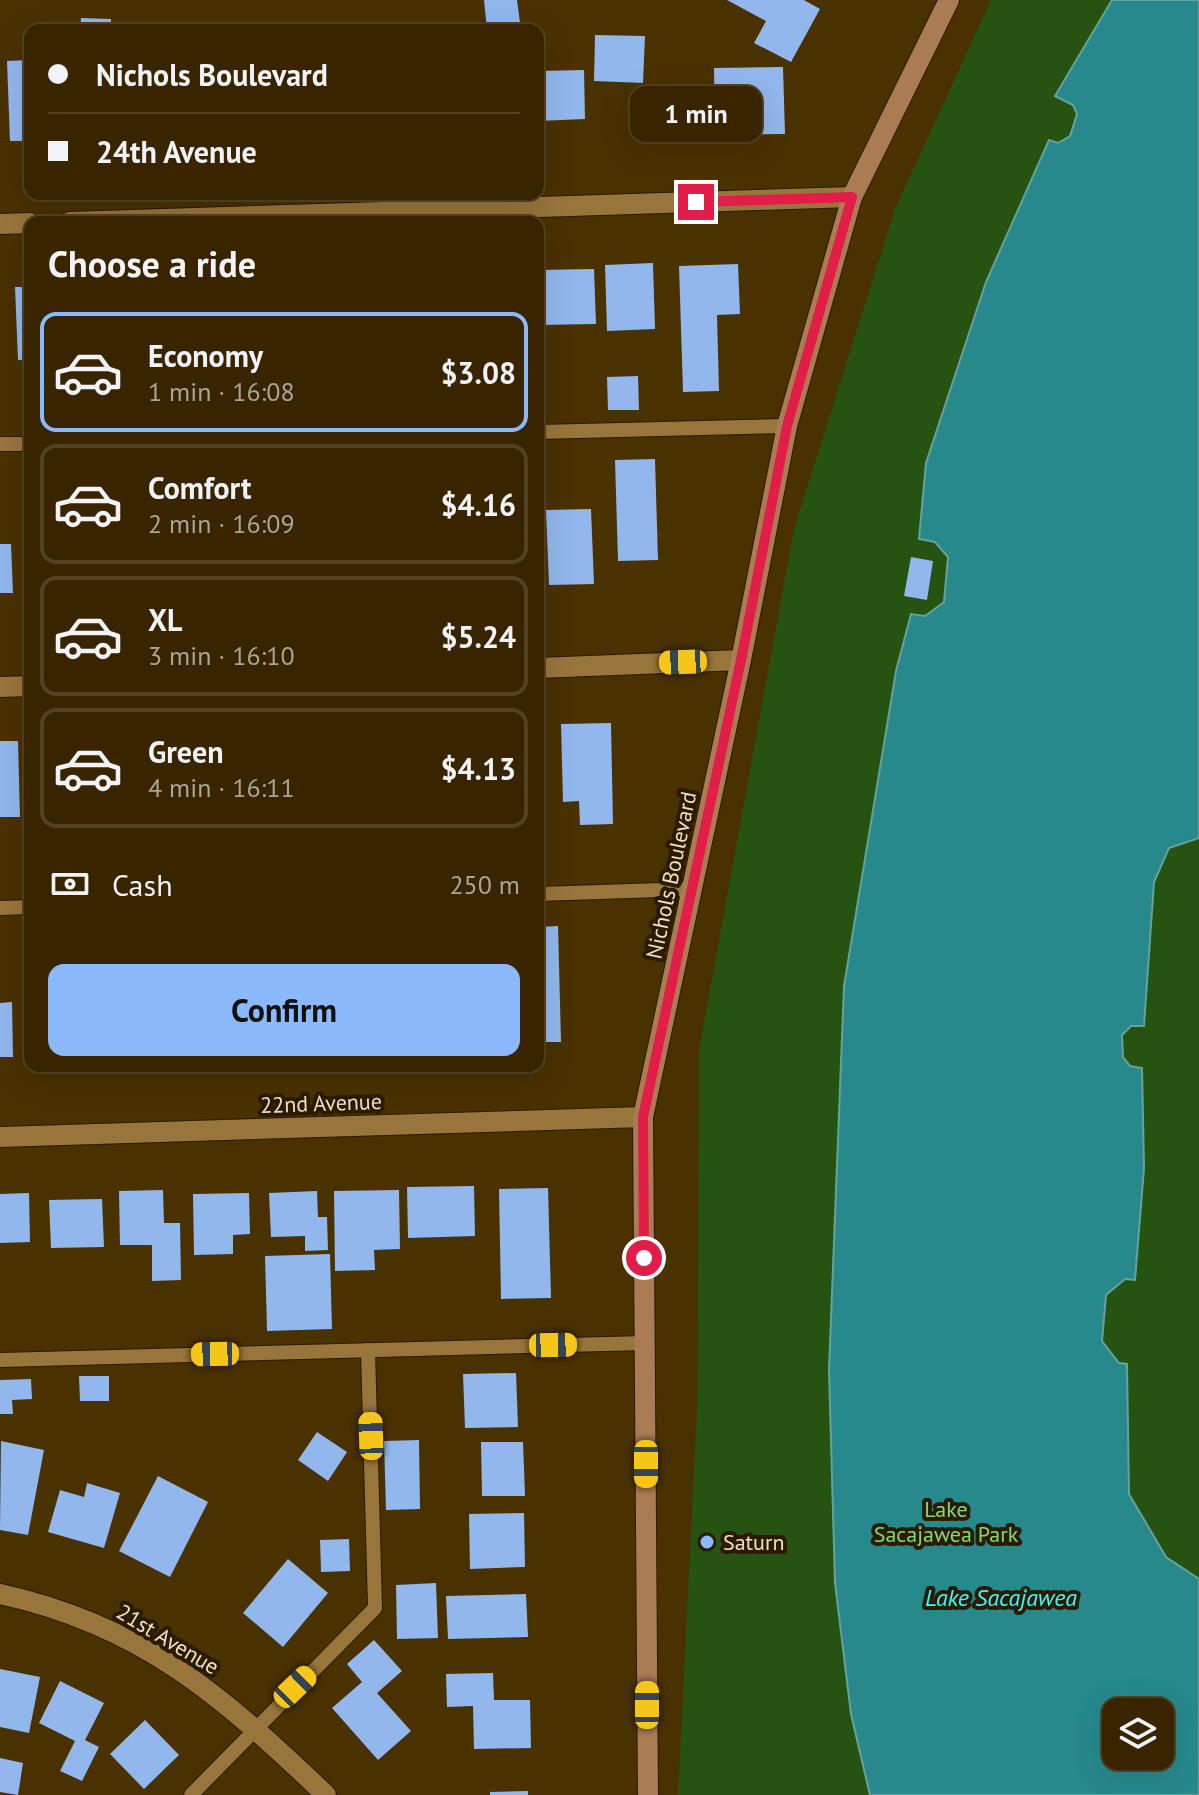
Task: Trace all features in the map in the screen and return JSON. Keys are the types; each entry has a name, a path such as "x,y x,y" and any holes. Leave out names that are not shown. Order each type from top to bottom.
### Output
{"main road":[{"name":"Nichols Boulevard","path":"648,1795 643,1117 741,660 787,426 852,197 949,0"}],"street":[{"path":"258,216 852,197"},
{"path":"0,224 24,223"},
{"path":"544,668 741,660"},
{"path":"0,687 24,686"},
{"name":"22nd Avenue","path":"0,1137 643,1117"},
{"name":"21st Avenue","path":"0,1594 55,1606 131,1640 192,1676 254,1727 326,1795"}],"lane":[{"path":"544,432 787,426"},
{"path":"0,444 24,444"},
{"path":"544,894 692,889"},
{"path":"0,908 24,907"},
{"path":"0,1360 645,1343"},
{"path":"191,1795 254,1727 375,1608 368,1350"}],"green space":[{"name":"Lake Sacajawea","path":"991,0 1199,0 1199,1795 678,1795 697,1410 699,1050 794,529 895,209"}],"water":[{"name":"Lake Sacajawea","path":"1112,0 1199,0 1199,838 1169,848 1154,882 1144,1026 1131,1026 1122,1035 1123,1057 1130,1066 1142,1068 1144,1168 1135,1280 1125,1279 1106,1295 1102,1341 1119,1363 1127,1364 1129,1494 1166,1557 1199,1579 1199,1795 870,1795 851,1714 835,1583 829,1370 844,986 896,671 911,614 925,616 944,602 948,557 935,542 919,539 926,463 986,282 1049,140 1058,143 1070,136 1077,114 1073,105 1055,96"}],"building":[{"path":"484,0 517,0 520,24 486,24"},
{"path":"727,0 804,0 820,9 791,62 754,43 766,21"},
{"path":"81,18 111,19 111,24 80,24"},
{"path":"295,22 295,24 252,24"},
{"path":"595,35 645,36 643,83 594,81"},
{"path":"24,60 24,141 10,141 7,61"},
{"path":"783,67 785,134 715,135 714,68"},
{"path":"584,70 585,119 544,121 544,71"},
{"path":"653,263 655,329 607,331 605,265"},
{"path":"738,264 740,314 717,315 719,391 683,392 679,266"},
{"path":"594,269 596,324 544,325 544,270"},
{"path":"15,287 24,287 24,360 18,360"},
{"path":"638,376 639,410 608,410 607,377"},
{"path":"655,459 658,560 618,561 615,460"},
{"path":"591,509 594,584 549,585 546,510"},
{"path":"0,544 11,544 13,593 0,593"},
{"path":"911,557 933,561 927,600 904,596"},
{"path":"611,723 613,824 580,825 579,801 563,802 561,724"},
{"path":"0,741 18,741 20,817 0,817"},
{"path":"558,926 561,1042 544,1042 544,927"},
{"path":"12,1002 13,1057 0,1057 0,1003"},
{"path":"474,1186 475,1236 408,1238 407,1187"},
{"path":"548,1188 551,1298 501,1299 499,1189"},
{"path":"163,1190 164,1223 180,1223 181,1280 152,1281 152,1245 120,1245 119,1191"},
{"path":"399,1190 400,1249 374,1250 375,1270 335,1271 334,1191"},
{"path":"317,1191 318,1217 327,1217 328,1250 305,1251 305,1236 271,1237 269,1193"},
{"path":"29,1193 30,1242 0,1243 0,1194"},
{"path":"249,1193 250,1234 233,1235 233,1254 194,1255 193,1194"},
{"path":"102,1199 104,1247 51,1248 49,1200"},
{"path":"330,1254 332,1329 267,1331 265,1256"},
{"path":"516,1373 518,1427 465,1428 463,1374"},
{"path":"79,1376 109,1376 109,1401 80,1401"},
{"path":"31,1379 32,1399 12,1400 13,1414 0,1414 0,1380"},
{"path":"317,1432 347,1452 328,1481 298,1460"},
{"path":"419,1440 420,1509 386,1510 384,1441"},
{"path":"1,1441 44,1450 28,1535 0,1530"},
{"path":"481,1442 523,1442 525,1496 482,1496"},
{"path":"158,1476 208,1502 170,1577 119,1551"},
{"path":"87,1483 120,1493 104,1548 48,1532 60,1490 84,1497"},
{"path":"524,1513 525,1567 470,1569 469,1514"},
{"path":"349,1539 350,1571 321,1572 320,1540"},
{"path":"288,1559 328,1593 283,1647 243,1613"},
{"path":"436,1583 438,1638 397,1639 396,1585"},
{"path":"526,1594 528,1637 448,1639 446,1596"},
{"path":"374,1640 402,1671 377,1693 411,1731 378,1760 332,1708 362,1682 347,1664"},
{"path":"0,1669 40,1677 29,1733 0,1727"},
{"path":"493,1673 494,1700 530,1700 531,1748 474,1749 473,1706 447,1707 446,1674"},
{"path":"60,1681 104,1703 85,1740 99,1747 82,1781 60,1771 75,1741 39,1723"},
{"path":"145,1720 179,1755 144,1789 110,1754"},
{"path":"0,1758 23,1763 18,1795 0,1792"},
{"path":"528,1791 528,1795 490,1795 490,1792"}],"place":[{"name":"Saturn","path":"707,1542"}],"route":[{"path":"644,1258 643,1117 741,660 787,426 852,197 696,202"}],"park label":[{"name":"Lake Sacajawea Park","path":"946,1522"}]}
